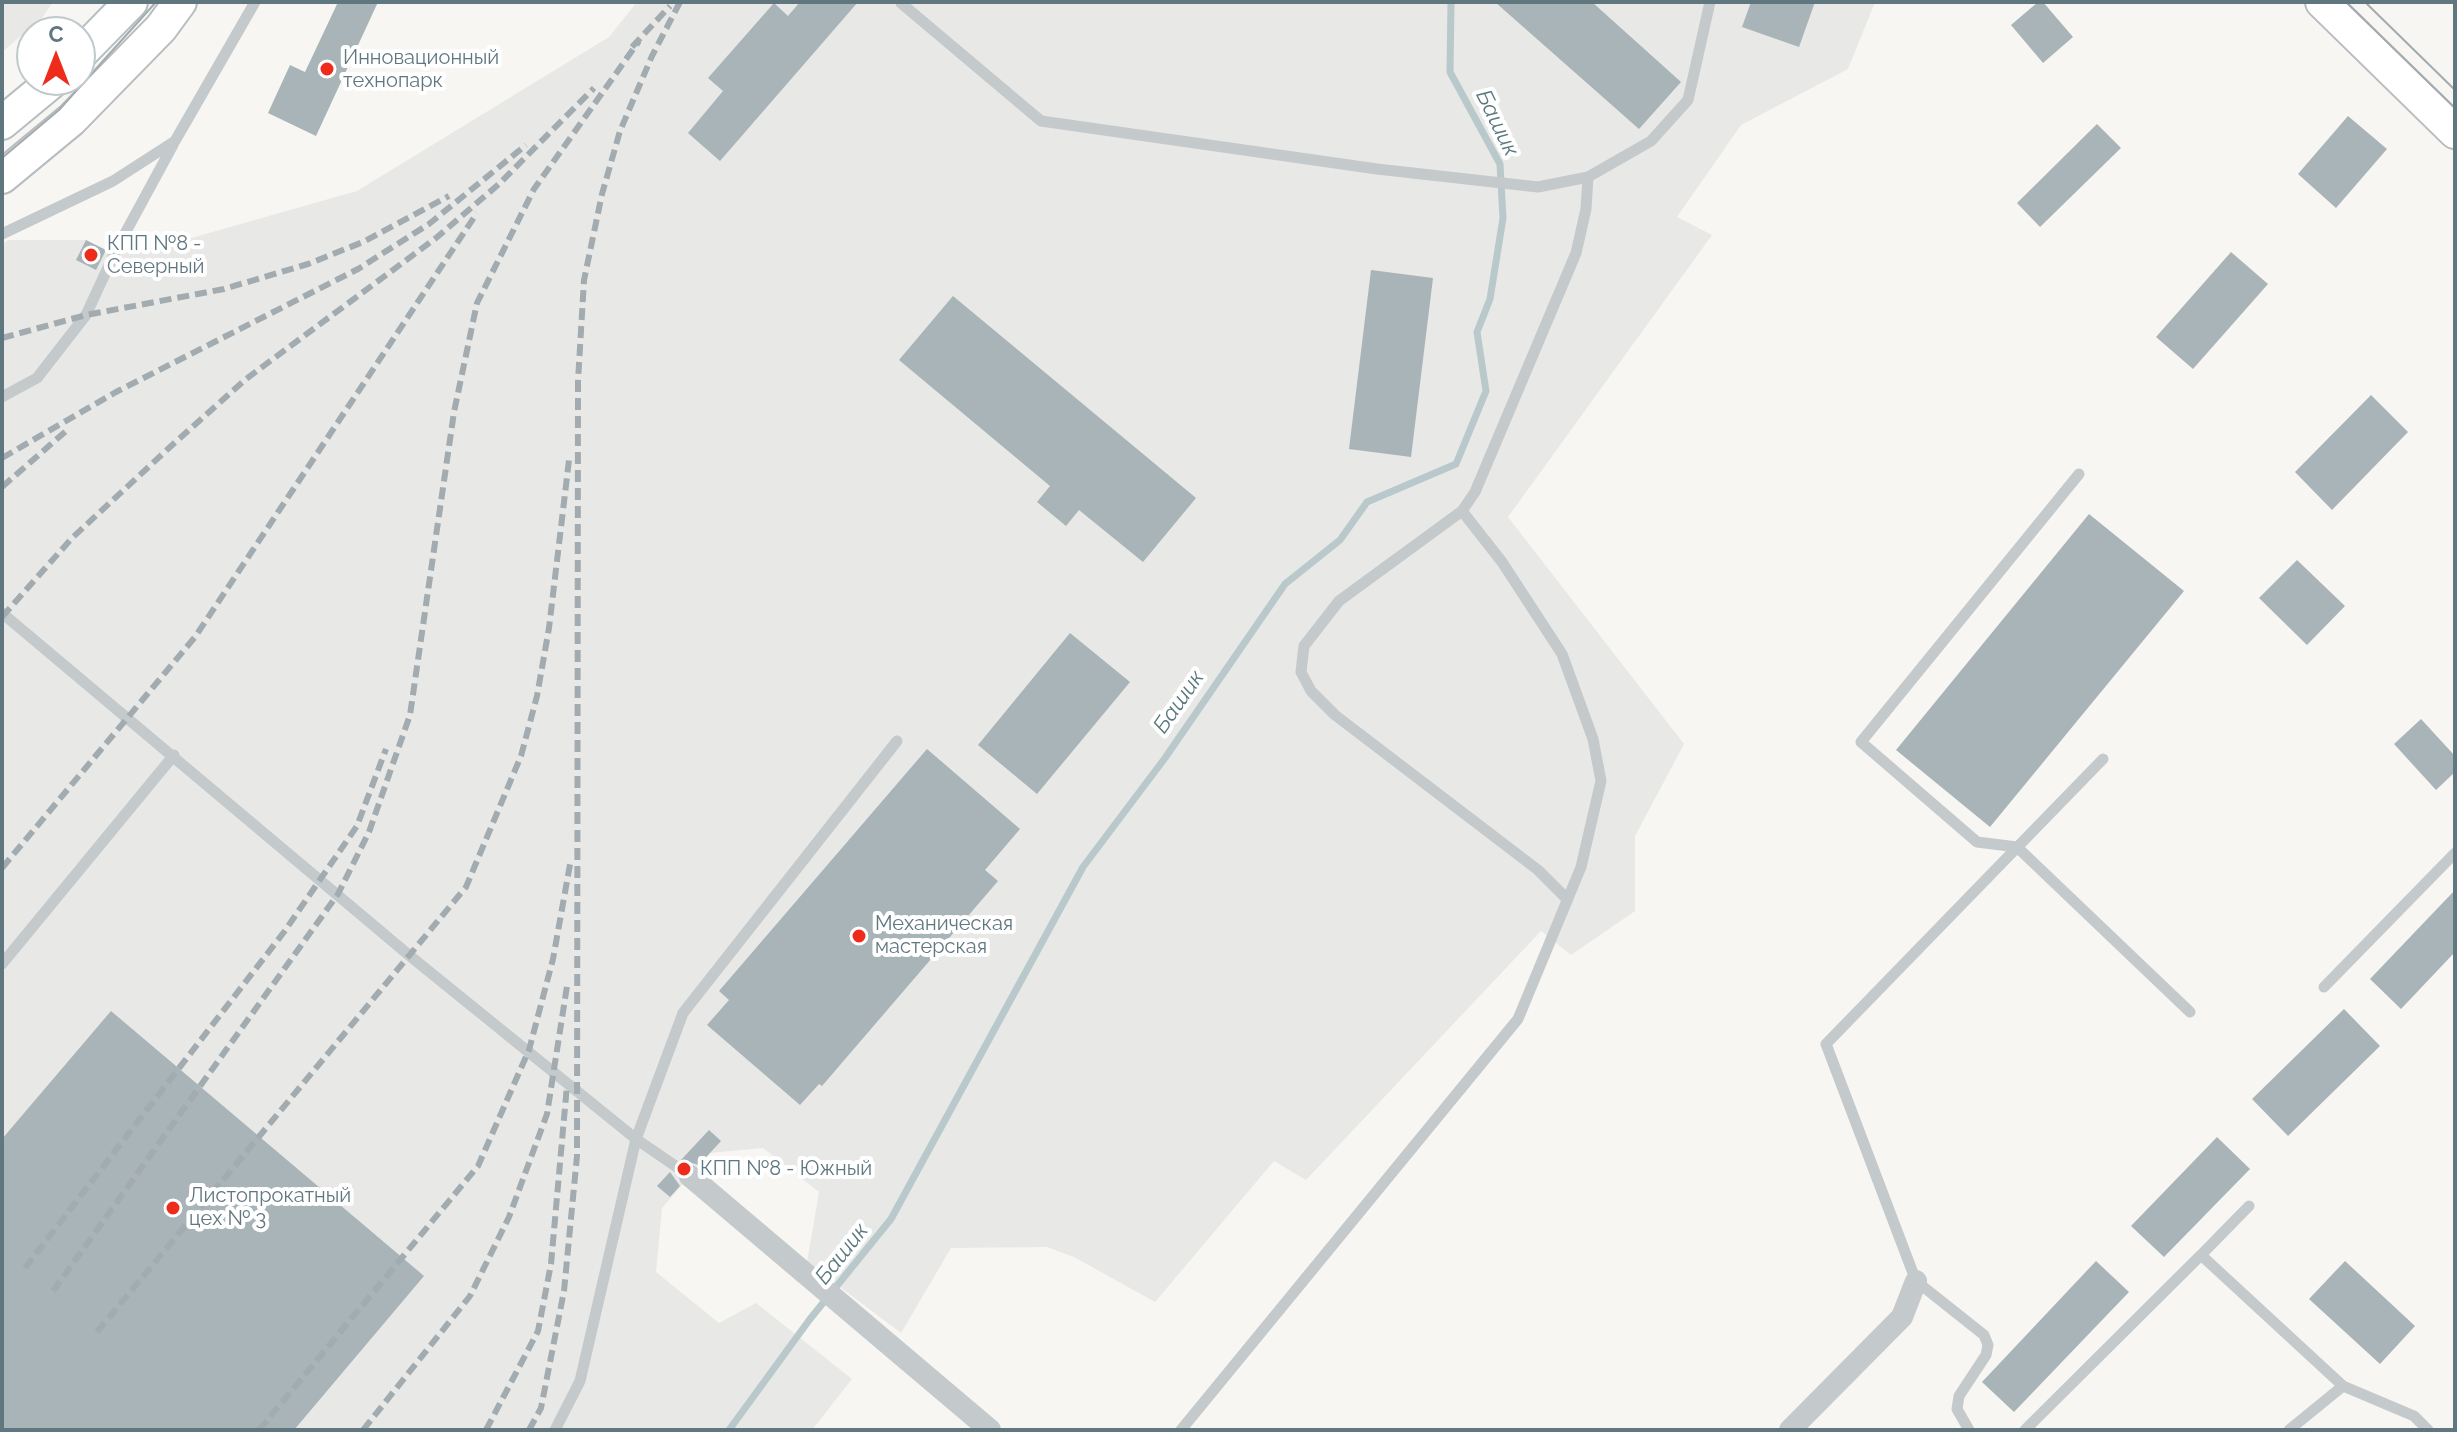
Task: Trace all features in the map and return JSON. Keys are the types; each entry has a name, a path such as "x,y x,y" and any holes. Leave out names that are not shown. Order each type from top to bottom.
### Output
{"main road":[{"path":"96,38 131,2"},
{"path":"2,177 71,120 161,28 180,2"},
{"path":"2322,2 2455,132"},
{"path":"2,123 35,96"}],"street":[{"path":"690,1176 990,1430"},
{"path":"1790,1430 1902,1317 1916,1281"}],"lane":[{"path":"2,397 37,378 86,315 116,250 255,2"},
{"path":"901,3 1041,121 1538,187 1588,177 1651,141 1688,100 1710,2"},
{"path":"2,234 113,181 175,141"},
{"path":"1566,898 1517,853 1335,715 1311,691 1301,672 1304,646 1339,601 1462,511 1475,492 1576,253 1586,209 1588,177"},
{"path":"2079,474 1861,742 1977,842 2017,847 2190,1012"},
{"path":"1181,1430 1518,1019 1581,867 1601,781 1593,739 1562,654 1502,562 1462,511"},
{"path":"2,613 410,956 636,1139 690,1176"},
{"path":"555,1430 580,1381 636,1139 683,1013 897,741"},
{"path":"2,964 174,755"},
{"path":"1969,1430 1957,1409 1959,1396 1986,1355 1988,1345 1984,1335 1916,1281 1826,1044 2103,759"},
{"path":"2324,987 2455,853"},
{"path":"2025,1430 2249,1206"},
{"path":"2201,1255 2343,1386 2414,1416 2428,1430"},
{"path":"2289,1430 2343,1386"}],"shaded area":[{"path":"2,2 53,2 43,16 16,16 16,40 2,52"},
{"path":"637,2 1875,2 1848,69 1741,125 1677,217 1712,235 1508,517 1684,744 1635,836 1635,911 1571,955 1541,931 1306,1180 1274,1161 1155,1302 1074,1257 1047,1247 951,1248 901,1333 807,1262 819,1192 763,1148 710,1153 662,1208 656,1272 719,1323 756,1303 852,1379 812,1430 2,1430 2,245 8,240 86,240 106,250 163,246 357,191 609,37"}],"building":[{"name":"Инновационный технопарк","path":"338,2 378,2 316,136 268,113 290,65 305,72"},
{"path":"800,2 858,2 720,161 688,133 723,91 708,78 774,3 788,16"},
{"path":"1495,2 1592,2 1681,82 1639,129"},
{"path":"1751,2 1815,2 1799,47 1742,27"},
{"path":"2038,2 2043,2 2073,37 2043,63 2011,25"},
{"path":"2348,116 2387,149 2336,208 2298,174"},
{"path":"2097,124 2121,148 2040,227 2017,203"},
{"name":"КПП №8 - Северный","path":"86,240 106,250 96,270 76,260"},
{"path":"2231,252 2268,284 2193,369 2156,337"},
{"path":"1371,270 1433,278 1411,457 1349,449"},
{"path":"953,296 1196,498 1143,562 1079,510 1066,526 1037,502 1050,486 899,360"},
{"path":"2371,395 2408,432 2332,510 2295,472"},
{"path":"2089,514 2184,591 1990,827 1896,750"},
{"path":"2297,560 2345,606 2307,645 2259,598"},
{"path":"1070,633 1130,682 1037,794 978,745"},
{"path":"2421,719 2455,756 2455,772 2436,790 2394,744"},
{"name":"Механическая мастерская","path":"927,749 1020,829 985,870 998,881 822,1086 819,1084 800,1105 707,1025 729,1000 719,991"},
{"path":"2455,890 2455,952 2401,1009 2370,979"},
{"path":"2344,1009 2380,1046 2288,1136 2252,1099"},
{"name":"Листопрокатный цех № 3","path":"111,1011 424,1276 294,1430 2,1430 2,1139"},
{"path":"709,1130 721,1141 699,1165 681,1160"},
{"path":"2217,1137 2250,1169 2164,1257 2131,1226"},
{"path":"670,1172 680,1186 670,1197 657,1186"},
{"path":"2096,1261 2129,1292 2014,1412 1982,1382"},
{"path":"2345,1261 2415,1326 2380,1364 2309,1299"}],"waterway":[{"name":"Башик","path":"729,1430 810,1319 891,1219 1083,867 1165,758 1285,584 1340,540 1367,502 1456,464 1486,391 1477,332 1490,299 1503,218 1500,164 1450,72 1451,2"}],"tram line":[{"path":"2,158 59,110 156,2"},
{"path":"2346,2 2455,108"},
{"path":"2365,2 2455,90"}],"railway":[{"path":"529,1430 541,1408 564,1291 577,1156 578,381 584,280 602,194 620,131 652,56 680,2"},
{"path":"632,47 670,6"},
{"path":"53,1291 338,894 369,832 410,715 454,412 477,303 534,189 639,41"},
{"path":"2,617 72,538 246,379 436,238 499,184 594,88"},
{"path":"2,458 116,392 358,269 429,224 526,145"},
{"path":"2,338 86,315 224,289 308,264 363,242 449,196"},
{"path":"2,868 195,637 477,213"},
{"path":"2,487 66,431"},
{"path":"97,1332 466,887 521,756 537,696 549,628 569,460"},
{"path":"25,1268 284,932 357,826 386,749"},
{"path":"259,1430 478,1166 529,1050 553,959 571,859"},
{"path":"363,1430 470,1296 509,1217 547,1114 567,986"},
{"path":"486,1430 538,1331 551,1264 567,1085"}],"place":[{"name":"Инновационный технопарк","path":"327,69"},
{"name":"КПП №8 - Северный","path":"91,255"},
{"name":"Механическая мастерская","path":"859,936"},
{"name":"КПП №8 - Южный","path":"684,1169"},
{"name":"Листопрокатный цех № 3","path":"173,1208"}]}
